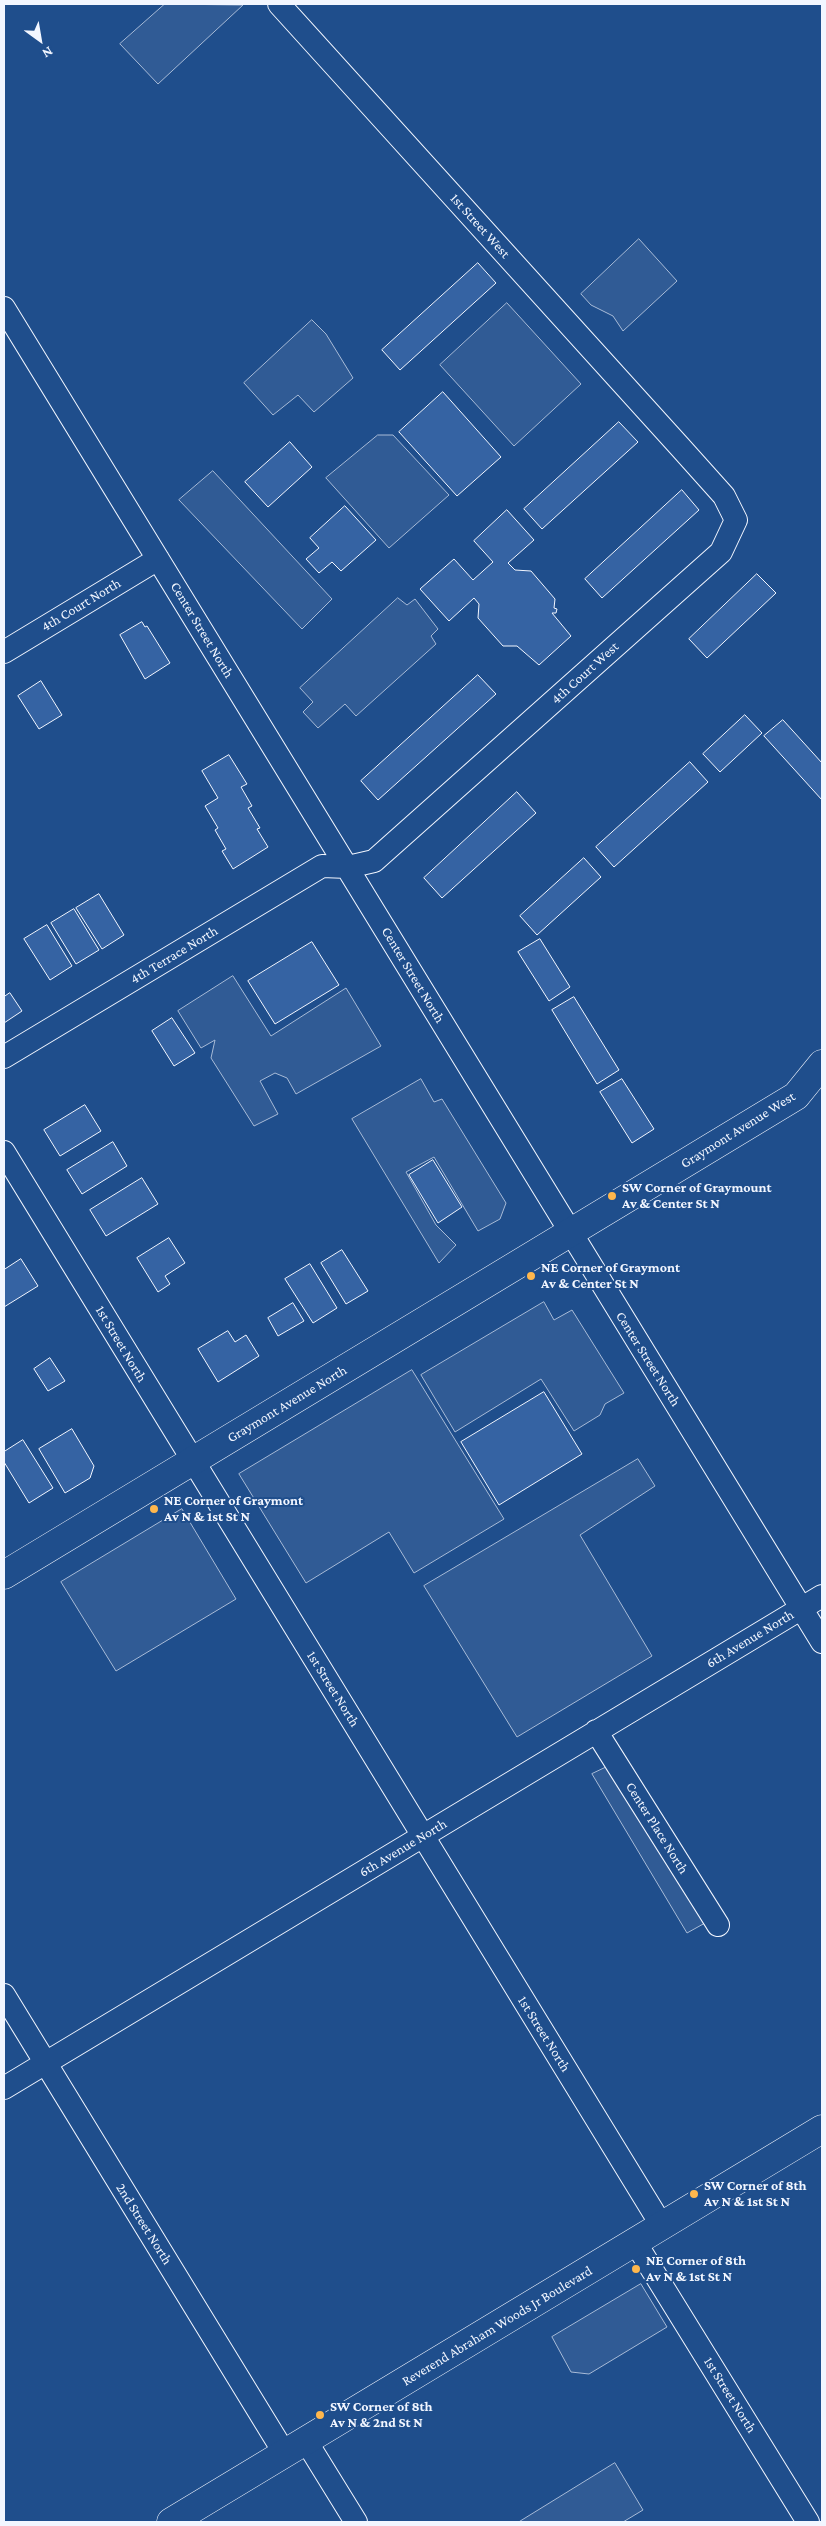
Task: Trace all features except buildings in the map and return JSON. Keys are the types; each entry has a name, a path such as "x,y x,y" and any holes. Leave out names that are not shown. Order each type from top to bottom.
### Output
{"main road":[{"name":"Graymont Avenue West","path":"570,1233 796,1096 822,1064"},
{"name":"Graymont Avenue North","path":"4,1575 570,1233"},
{"name":"Reverend Abraham Woods Jr Boulevard","path":"171,2522 822,2129"}],"street":[{"name":"1st Street West","path":"279,4 681,448"},
{"name":"Center Street North","path":"4,308 822,1642"},
{"name":"4th Court West","path":"348,867 374,861 722,552 736,520 724,496 681,448"},
{"name":"4th Court North","path":"4,652 158,559"},
{"name":"4th Terrace North","path":"4,1057 322,866 348,867"},
{"name":"1st Street North","path":"4,1152 662,2226"},
{"name":"6th Avenue North","path":"4,2088 822,1596"},
{"name":"Center Place North","path":"596,1731 718,1925"},
{"name":"2nd Street North","path":"4,1995 45,2063 295,2447 356,2522"},
{"name":"1st Street North","path":"635,2242 808,2522"}],"shaded area":[{"path":"165,4 243,5 158,84 120,44"},
{"path":"639,239 677,281 623,331 613,316 591,305 581,294"},
{"path":"507,303 581,384 514,446 440,365"},
{"path":"312,320 326,334 353,378 314,412 298,395 273,415 244,383"},
{"path":"378,435 393,435 449,495 389,548 326,478"},
{"path":"213,471 332,599 302,629 179,500"},
{"path":"398,598 407,605 415,599 438,629 431,636 436,644 356,716 345,704 318,728 303,712 313,702 300,688"},
{"path":"233,976 271,1036 346,988 381,1046 296,1094 287,1078 275,1073 260,1081 278,1114 254,1126 211,1058 215,1040 201,1048 178,1011"},
{"path":"421,1079 434,1102 442,1099 506,1203 500,1219 478,1231 434,1157 406,1172 436,1225 456,1245 439,1263 352,1119"},
{"path":"544,1302 554,1320 572,1310 624,1393 605,1404 600,1415 574,1431 541,1379 455,1432 421,1375"},
{"path":"412,1370 504,1519 414,1573 389,1532 306,1583 239,1474"},
{"path":"638,1459 655,1486 580,1535 652,1656 517,1737 424,1586"},
{"path":"182,1509 236,1599 116,1671 61,1582"},
{"path":"609,1766 705,1923 687,1933 592,1774"},
{"path":"641,2284 667,2327 589,2374 571,2372 552,2337"},
{"path":"615,2463 643,2510 623,2522 519,2522"}],"place":[{"name":"SW Corner of Graymount Av & Center St N","path":"612,1196"},
{"name":"NE Corner of Graymont Av & Center St N","path":"531,1276"},
{"name":"NE Corner of Graymont Av N & 1st St N","path":"154,1509"},
{"name":"SW Corner of 8th Av N & 1st St N","path":"694,2194"},
{"name":"NE Corner of 8th Av N & 1st St N","path":"636,2269"},
{"name":"SW Corner of 8th Av N & 2nd St N","path":"320,2415"}]}
